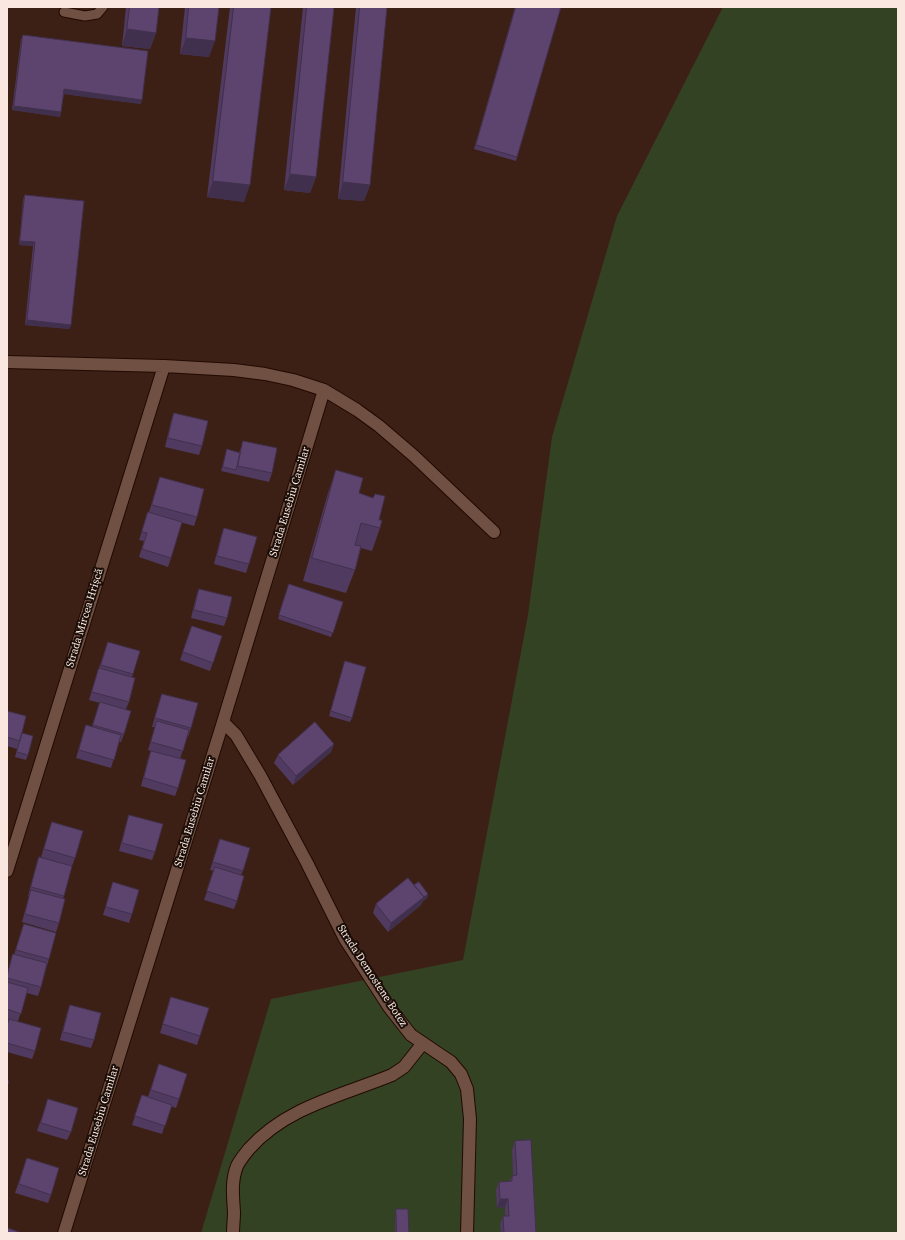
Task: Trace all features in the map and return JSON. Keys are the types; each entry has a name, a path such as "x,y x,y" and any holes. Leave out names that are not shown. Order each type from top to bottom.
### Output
{"street":[{"path":"7,362 164,366 234,370 265,374 293,380 324,390 358,410 390,435 494,532"},
{"name":"Strada Mircea Hrișcă","path":"7,871 164,366"},
{"name":"Strada Eusebiu Camilar","path":"64,1233 223,722 324,390"},
{"name":"Strada Demostene Botez","path":"223,722 236,735 260,775 308,863 345,939 390,1007 411,1035 451,1062 461,1074 467,1089 470,1119 468,1233"},
{"path":"233,1233 234,1212 232,1191 234,1178 237,1166 254,1142 294,1113 392,1076 404,1067 423,1043"}],"lane":[{"path":"64,12 85,16 97,14 103,7"}],"green space":[{"path":"723,7 898,7 898,1233 201,1233 271,999 463,960 528,615 552,437 617,216"}],"building":[{"path":"130,7 159,7 156,33 127,29"},
{"path":"189,7 219,7 215,41 186,38"},
{"path":"234,7 271,7 250,185 213,181"},
{"path":"307,7 334,7 316,177 290,174"},
{"path":"360,7 387,7 370,185 343,182"},
{"path":"516,7 561,7 517,157 476,145"},
{"path":"23,35 148,51 142,100 64,89 61,112 14,106"},
{"path":"25,195 84,201 71,325 27,320 35,242 20,241"},
{"path":"174,413 208,421 202,446 168,438"},
{"path":"243,441 277,448 272,473 238,466"},
{"path":"227,449 240,453 236,470 223,467"},
{"path":"336,470 363,478 359,493 373,498 375,494 385,496 379,520 382,520 380,528 361,523 355,545 361,546 355,570 312,558"},
{"path":"160,477 204,489 197,517 152,505"},
{"path":"148,512 182,522 171,558 142,549 147,533 142,532"},
{"path":"224,528 257,537 249,564 217,556"},
{"path":"289,584 343,602 333,633 279,615"},
{"path":"199,589 232,597 227,618 194,610"},
{"path":"192,626 222,636 213,663 183,652"},
{"path":"108,642 140,651 133,674 101,665"},
{"path":"345,661 366,667 352,718 331,711"},
{"path":"99,668 135,678 129,702 92,692"},
{"path":"162,694 198,703 191,728 155,718"},
{"path":"100,702 131,711 124,734 93,725"},
{"path":"7,711 26,716 20,741 7,737"},
{"path":"157,721 189,730 183,751 151,742"},
{"path":"315,722 334,744 296,776 278,755"},
{"path":"86,725 121,735 114,760 79,750"},
{"path":"22,733 33,736 28,755 17,752"},
{"path":"151,751 186,760 178,788 144,778"},
{"path":"129,815 163,824 155,852 122,843"},
{"path":"52,822 83,831 75,858 44,849"},
{"path":"220,839 250,848 243,871 213,862"},
{"path":"39,857 72,866 64,896 31,887"},
{"path":"215,867 244,876 237,901 207,891"},
{"path":"408,878 424,897 391,923 376,904"},
{"path":"113,882 139,890 132,914 106,907"},
{"path":"419,882 428,894 424,897 414,885"},
{"path":"31,890 65,899 59,923 25,914"},
{"path":"24,924 56,933 49,959 16,950"},
{"path":"13,954 47,963 41,987 7,978"},
{"path":"7,982 28,988 21,1014 7,1009"},
{"path":"171,997 209,1008 200,1036 163,1024"},
{"path":"70,1005 101,1013 94,1040 63,1032"},
{"path":"9,1019 41,1028 35,1051 7,1043 7,1027"},
{"path":"159,1064 187,1074 179,1099 151,1090"},
{"path":"142,1095 172,1105 165,1126 135,1116"},
{"path":"48,1099 78,1108 71,1132 41,1123"},
{"path":"531,1140 536,1233 504,1233 503,1216 509,1216 508,1199 500,1199 499,1182 512,1181 512,1176 517,1175 515,1141"},
{"path":"27,1158 59,1168 51,1195 19,1184"},
{"path":"396,1209 408,1209 409,1233 397,1233"},
{"path":"8,1228 21,1233 7,1233"}]}
